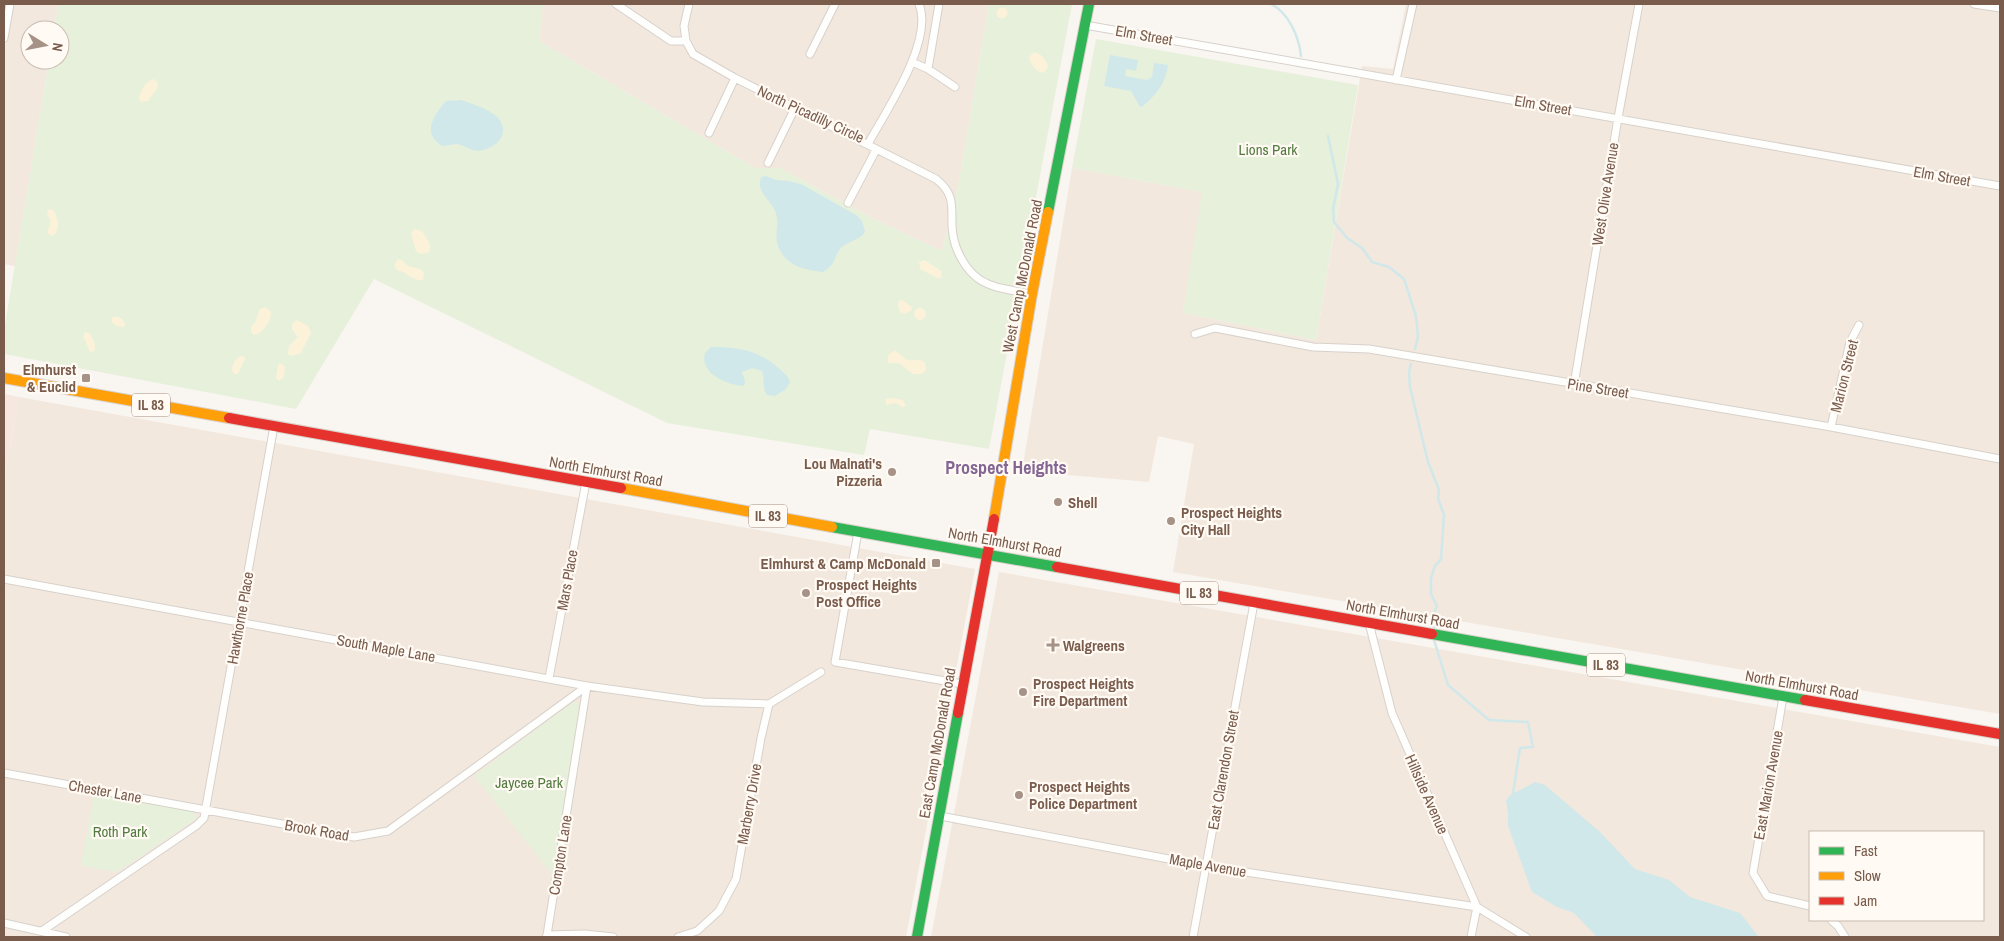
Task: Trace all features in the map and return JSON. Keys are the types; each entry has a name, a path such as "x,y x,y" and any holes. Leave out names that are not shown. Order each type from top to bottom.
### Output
{"main road":[{"name":"West Camp McDonald Road","path":"988,554 1032,294 1089,4"},
{"name":"North Elmhurst Road","path":"4,378 1254,603 2000,734"},
{"name":"East Camp McDonald Road","path":"917,937 988,554"}],"street":[{"path":"4,38 10,4"},
{"path":"616,4 671,41 686,41 684,26 689,4"},
{"path":"810,54 836,4"},
{"name":"North Picadilly Circle","path":"686,41 693,54 734,78 868,144 912,62 922,24 919,4"},
{"path":"928,69 939,4"},
{"path":"1396,80 1413,4"},
{"name":"West Olive Avenue","path":"1574,385 1618,118 1639,4"},
{"path":"1974,4 2000,8"},
{"name":"Elm Street","path":"1085,25 2000,186"},
{"path":"912,62 928,69 954,87"},
{"path":"709,133 734,78"},
{"path":"768,163 795,108"},
{"path":"868,144 945,186 952,201 953,235 960,256 975,276 993,285 1032,294"},
{"path":"848,203 876,150"},
{"name":"Marion Street","path":"1831,427 1850,342 1859,325"},
{"name":"Pine Street","path":"1194,334 1215,328 1313,347 1369,349 1831,427 2000,459"},
{"name":"Hawthorne Place","path":"206,810 274,426"},
{"name":"Mars Place","path":"549,678 586,482"},
{"path":"858,532 835,662 963,684"},
{"name":"South Maple Lane","path":"4,579 587,686 703,702 769,704"},
{"name":"East Clarendon Street","path":"1193,937 1254,603"},
{"name":"Hillside Avenue","path":"1369,623 1392,713 1477,907"},
{"path":"769,704 821,672"},
{"name":"Brook Road","path":"206,810 354,837 388,831 587,686"},
{"name":"Compton Lane","path":"546,936 587,686"},
{"name":"East Marion Avenue","path":"1783,697 1753,873 1767,896 1809,906"},
{"name":"Marberry Drive","path":"678,937 698,930 720,911 736,879 761,738 769,704"},
{"name":"Chester Lane","path":"4,773 206,810"},
{"path":"42,931 197,825 202,821 206,810"},
{"name":"Maple Avenue","path":"940,816 1206,866 1477,907"},
{"path":"1471,937 1477,907 1526,937"},
{"path":"1832,921 1845,937"},
{"path":"4,923 66,937"},
{"path":"546,936 586,934 614,937"}],"shaded area":[{"path":"4,4 58,4 56,20 20,20 20,70 47,70 15,266 4,264"},
{"path":"543,4 989,4 959,182 942,251 874,219 780,168 755,168 539,41"},
{"path":"1406,4 2000,4 2000,714 1173,572 1194,444 1158,436 1149,482 1022,471 1072,168 1203,192 1183,313 1316,340 1362,66 1393,69"},
{"path":"4,394 19,397 4,482"},
{"path":"19,397 975,569 906,937 4,937 4,482"},
{"path":"999,572 2000,747 2000,937 931,937"}],"green space":[{"path":"58,4 543,4 539,41 755,168 780,168 874,219 942,251 959,182 989,4 1072,4 989,449 870,429 864,455 667,423 374,279 296,409 4,354 4,331 47,70 70,70 70,20 56,20"},
{"name":"Lions Park","path":"1096,39 1358,85 1316,340 1183,313 1202,192 1072,168"},
{"name":"Jaycee Park","path":"573,702 577,702 581,707 581,712 552,874 474,776"},
{"name":"Roth Park","path":"94,793 192,811 197,818 117,872 81,866"}],"sand":[{"path":"1002,7 1008,13 1002,19 996,13"},
{"path":"1034,52 1041,55 1046,62 1048,67 1044,73 1036,70 1031,62 1029,57"},
{"path":"154,79 158,83 157,89 148,101 141,102 139,99 142,90 148,82"},
{"path":"52,209 58,224 56,233 52,236 47,233 51,221 47,214 48,210"},
{"path":"414,229 422,231 430,244 429,252 421,254 416,251 411,233"},
{"path":"398,259 408,266 418,268 424,272 423,280 417,280 397,270 394,265"},
{"path":"924,260 942,272 941,278 937,278 920,269 919,262"},
{"path":"902,300 911,306 912,310 905,314 900,312 898,306 899,301"},
{"path":"265,307 271,312 270,319 263,330 254,335 251,332 251,326 255,323 260,309"},
{"path":"920,308 926,314 920,320 914,314"},
{"path":"113,317 122,319 125,324 124,327 118,327 113,323 111,320"},
{"path":"297,320 308,326 311,333 301,353 291,356 288,354 289,346 298,337 292,329 292,324"},
{"path":"85,332 89,333 93,339 95,344 94,351 90,352 83,336"},
{"path":"895,350 907,360 923,361 926,370 922,374 913,374 899,363 888,363 888,355"},
{"path":"241,356 245,357 245,359 238,374 234,374 233,366"},
{"path":"281,363 285,367 284,377 279,381 276,378 278,365"},
{"path":"886,399 903,400 906,406 902,407 896,403 886,405"}],"water":[{"path":"1110,55 1138,60 1136,71 1126,69 1125,76 1147,80 1152,77 1154,63 1168,65 1160,88 1143,106 1140,107 1131,91 1104,86"},
{"path":"461,100 479,106 496,116 503,127 502,137 499,141 489,148 476,151 457,144 442,146 436,141 431,130 437,112 446,101"},
{"path":"766,176 776,180 801,184 856,215 862,221 865,232 842,247 831,266 823,272 808,270 795,265 784,256 777,242 776,215 760,187 761,177"},
{"path":"711,347 734,348 753,353 779,369 788,377 790,382 786,389 775,396 765,393 762,371 752,368 742,372 745,381 744,386 716,377 710,372 704,360 705,353"},
{"path":"1535,782 1545,785 1600,832 1635,869 1669,880 1690,897 1740,913 1759,937 1597,937 1574,913 1557,907 1532,892 1508,826 1506,801 1509,796"}],"waterway":[{"path":"1271,4 1288,19 1298,41 1301,56"},
{"path":"1328,136 1338,184 1333,209 1334,222 1347,238 1362,248 1372,262 1389,267 1404,279 1416,316 1418,337 1415,349"},
{"path":"1411,364 1409,372 1410,387 1428,462 1439,490 1438,498 1444,515 1441,559 1435,566 1431,578 1431,594 1437,606 1432,617 1434,629"},
{"path":"1434,640 1448,685 1489,720 1528,722 1533,747 1520,748 1513,794"}],"traffic: fast":[{"path":"1048,212 1089,4"},
{"path":"832,527 1057,567"},
{"path":"1432,634 1805,700"},
{"path":"917,937 958,713"}],"traffic: slow":[{"path":"994,519 1032,294 1048,212"},
{"path":"4,378 229,418"},
{"path":"621,488 832,527"}],"traffic: jam":[{"path":"229,418 621,488"},
{"path":"958,713 994,519"},
{"path":"1057,567 1432,634"},
{"path":"1805,700 2000,734"}],"place":[{"name":"Elmhurst & Euclid","path":"86,378"},
{"name":"Lou Malnati's Pizzeria","path":"892,472"},
{"name":"Shell","path":"1058,502"},
{"name":"Prospect Heights City Hall","path":"1171,521"},
{"name":"Elmhurst & Camp McDonald","path":"936,563"},
{"name":"Prospect Heights Post Office","path":"806,593"},
{"name":"Walgreens","path":"1053,645"},
{"name":"Prospect Heights Fire Department","path":"1023,692"},
{"name":"Prospect Heights Police Department","path":"1019,795"}],"district":[{"name":"Prospect Heights","path":"1006,467"}]}
